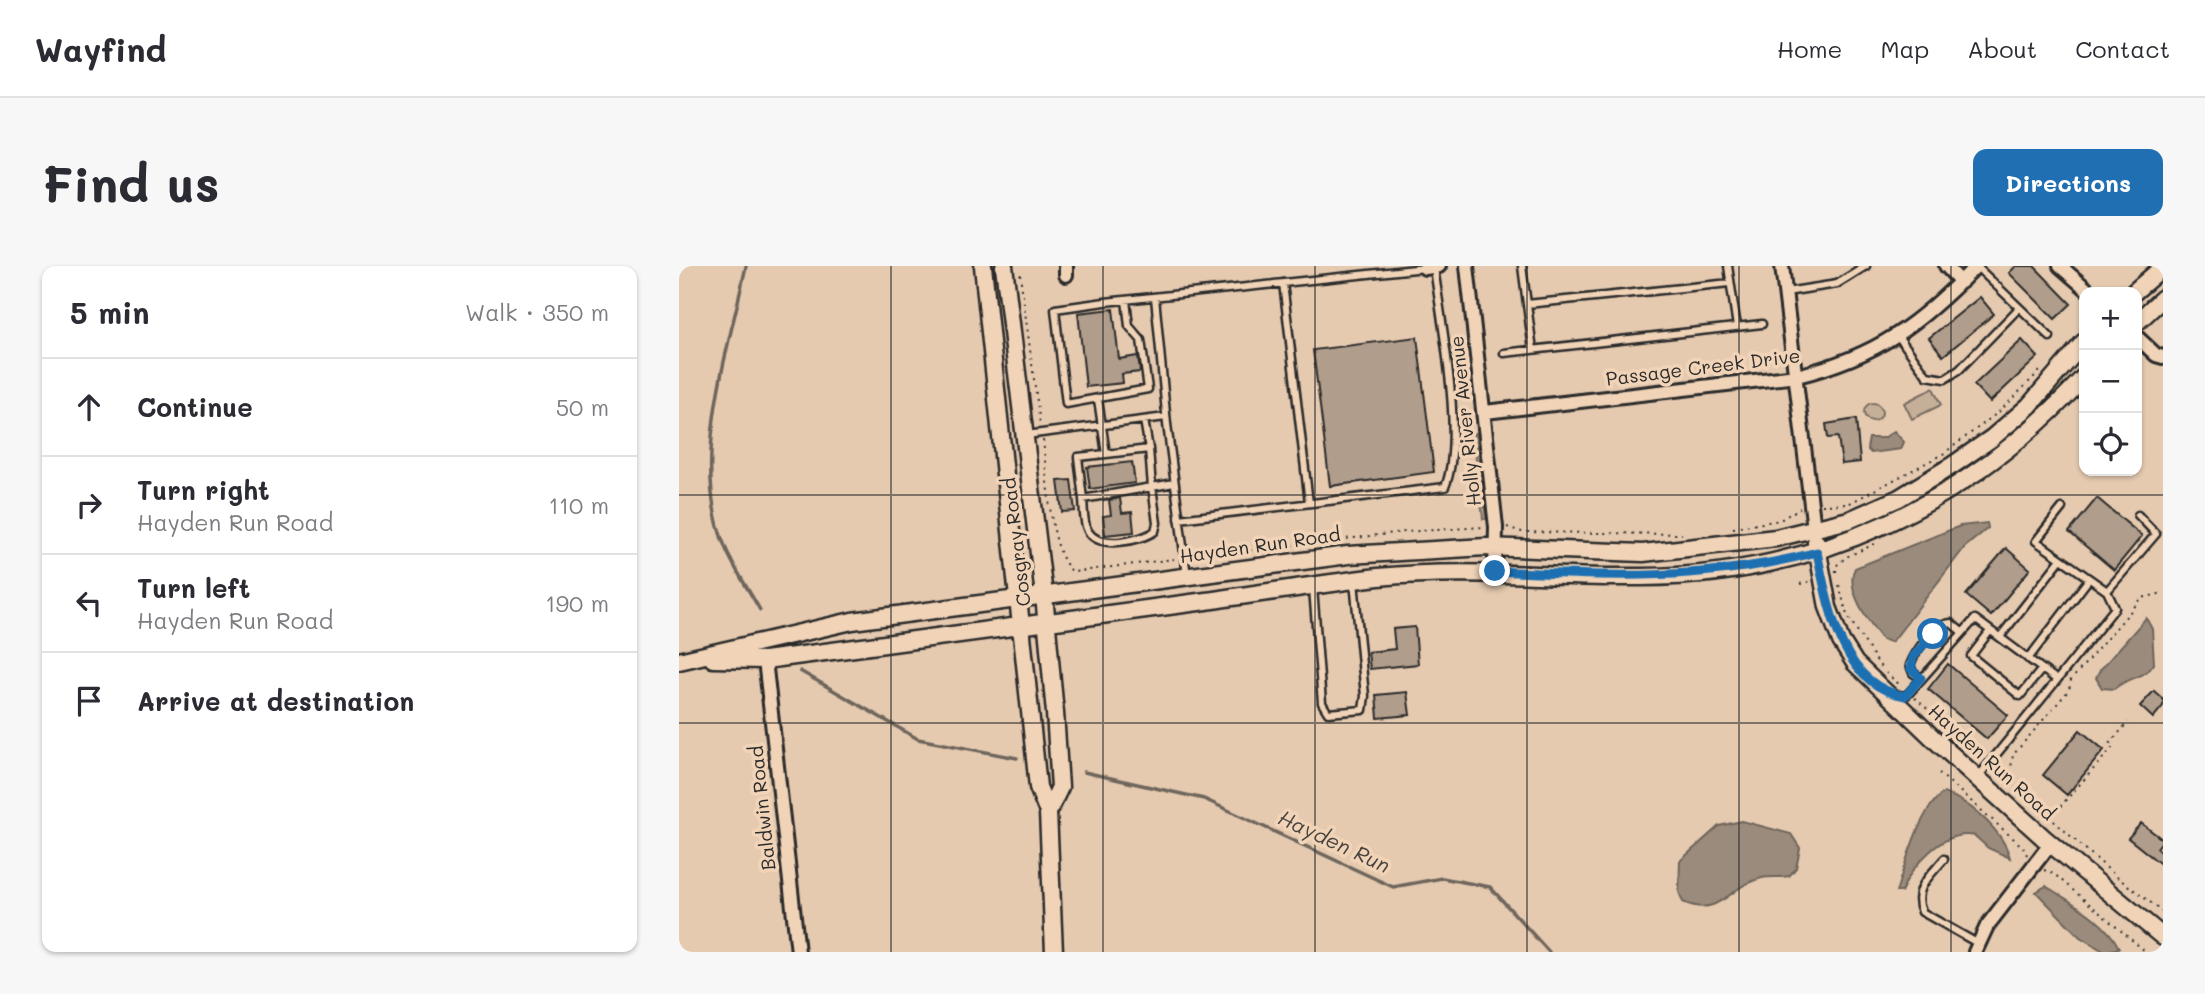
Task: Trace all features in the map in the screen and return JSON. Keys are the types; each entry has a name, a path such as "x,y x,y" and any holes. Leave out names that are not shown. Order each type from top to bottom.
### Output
{"main road":[{"name":"Cosgray Road","path":"983,266 1038,787 1048,812 1054,952"},
{"name":"Cosgray Road","path":"1004,266 1047,621 1060,787 1048,812"},
{"path":"2140,287 2163,267"},
{"path":"2142,317 2163,298"},
{"path":"1814,529 1849,520 1899,498 1963,458 2029,406 2079,339"},
{"path":"1817,552 1857,539 1964,481 2014,444 2079,382"},
{"name":"Hayden Run Road","path":"686,660 852,621 1348,555 1495,548 1643,553 1718,547 1814,529 1828,607 1841,641 1855,663 2051,844 2163,937"},
{"name":"Hayden Run Road","path":"686,660 765,660 1021,623 1441,572 1495,571 1643,578 1721,571 1781,562 1817,552"}],"street":[{"name":"Holly River Avenue","path":"1467,266 1485,412 1495,571"},
{"path":"1782,266 1814,529"},
{"path":"1946,266 1961,282"},
{"name":"Passage Creek Drive","path":"1485,412 1797,376 1857,358 1898,336 1948,296 1976,266"},
{"path":"2060,266 2084,287"},
{"path":"2142,342 2156,355 2163,357"},
{"name":"Baldwin Road","path":"765,660 798,952"},
{"path":"1976,947 1987,926 2051,844"}],"lane":[{"path":"1522,266 1533,350"},
{"path":"1728,266 1737,327"},
{"path":"1976,266 2050,337"},
{"path":"1126,300 1129,327 1141,340 1148,389 1066,404 1055,309 1126,300 1432,267 1453,430 1452,471 1445,487 1179,519"},
{"path":"1786,292 1837,284 1860,267"},
{"path":"1283,283 1309,503"},
{"path":"1527,304 1730,283"},
{"path":"1155,297 1166,417 1187,576"},
{"path":"1898,336 1927,376 1945,379 1959,370 2018,309"},
{"path":"1504,353 1762,324"},
{"path":"1098,400 1106,454"},
{"path":"1024,435 1166,417"},
{"path":"1144,420 1149,449 1157,523 1155,531 1144,538 1095,539 1086,527 1078,457 1149,449"},
{"path":"1083,499 1174,483"},
{"path":"1978,777 2115,608 2107,591 2036,541 2062,508"},
{"path":"2107,591 2156,534 2138,515"},
{"path":"2000,638 2061,559"},
{"path":"2028,659 2089,579"},
{"path":"1313,586 1322,704 1328,713 1363,710 1365,696 1354,581"},
{"path":"1885,693 1905,696 1975,619 2057,680"},
{"path":"1921,678 1913,673 1910,665 1921,645 1942,624 1951,623 1962,632"},
{"path":"1990,631 1971,656 2021,696 2042,669"},
{"path":"1944,859 1923,884 1917,895 1918,903 1922,912 1976,947"}],"path":[{"path":"1019,266 1057,543 1065,565 1073,572 1074,578"},
{"path":"1826,504 1848,504 1943,454 2000,411 2042,368"},
{"path":"1729,529 1780,520 1800,508"},
{"path":"1203,556 1404,532 1484,527"},
{"path":"1506,527 1522,532 1692,534"},
{"path":"1073,572 1170,560"},
{"path":"2003,776 2011,768 2013,755 2069,690 2071,680 2142,598 2163,593"},
{"path":"2050,818 2112,748 2109,745 2128,722"}],"shaded area":[{"path":"1933,388 1941,405 1912,419 1904,403"},
{"path":"1873,403 1879,406 1882,412 1879,418 1873,421 1867,418 1864,412 1867,406"},
{"path":"1894,431 1904,442 1901,449 1871,453 1867,449 1869,438 1884,438"},
{"path":"1473,433 1476,433 1486,519 1483,519"},
{"path":"1987,523 1988,528 1965,547 1895,638 1891,642 1882,639 1855,595 1852,576 1855,568 1960,526"},
{"path":"2146,618 2152,629 2154,664 2146,672 2114,689 2102,688 2096,678 2100,670"},
{"path":"1943,793 1963,802 1984,818 2000,837 2010,858 1988,848 1975,836 1951,838 1930,851 1913,871 1901,892 1896,892 1920,824 1927,811"},
{"path":"1742,821 1791,834 1800,848 1796,868 1789,876 1765,877 1751,882 1716,904 1696,906 1683,902 1679,892 1680,861 1719,826"},
{"path":"2046,886 2097,921 2119,948 2105,952 2080,937 2036,892"}],"building":[{"path":"2016,266 2034,266 2071,304 2055,319 2009,273"},
{"path":"1980,297 1994,314 1943,356 1929,338"},
{"path":"1113,309 1119,359 1138,356 1140,372 1122,374 1123,383 1086,387 1078,313"},
{"path":"1417,337 1434,472 1330,486 1313,350"},
{"path":"2022,340 2038,357 1990,402 1974,385"},
{"path":"1856,419 1860,462 1842,464 1838,437 1828,438 1826,424"},
{"path":"1132,462 1135,483 1090,489 1087,467"},
{"path":"1071,480 1075,511 1062,512 1058,481"},
{"path":"1120,498 1122,513 1132,512 1134,532 1105,535 1103,516 1111,515 1109,500"},
{"path":"2097,498 2142,536 2114,570 2069,532"},
{"path":"2006,548 2030,569 1991,616 1966,595"},
{"path":"1415,627 1418,664 1370,669 1368,652 1395,649 1393,629"},
{"path":"1948,664 2008,715 1987,739 1928,689"},
{"path":"2154,691 2163,699 2163,706 2153,718 2140,706"},
{"path":"1407,692 1410,715 1378,718 1376,695"},
{"path":"2080,730 2104,750 2067,795 2043,775"},
{"path":"2141,823 2163,840 2157,848 2163,854 2163,866 2128,838"}],"waterway":[{"name":"Hayden Run","path":"746,266 715,408 711,481 715,516 726,549 760,610"},
{"name":"Hayden Run","path":"800,671 918,739 1017,758"},
{"name":"Hayden Run","path":"1084,772 1204,799 1393,887 1442,878 1490,887 1549,952"}],"route":[{"path":"1495,571 1643,578 1721,571 1781,562 1817,552 1828,607 1841,641 1855,663 1885,693 1905,696 1921,678 1911,669 1913,657 1933,634"}]}
